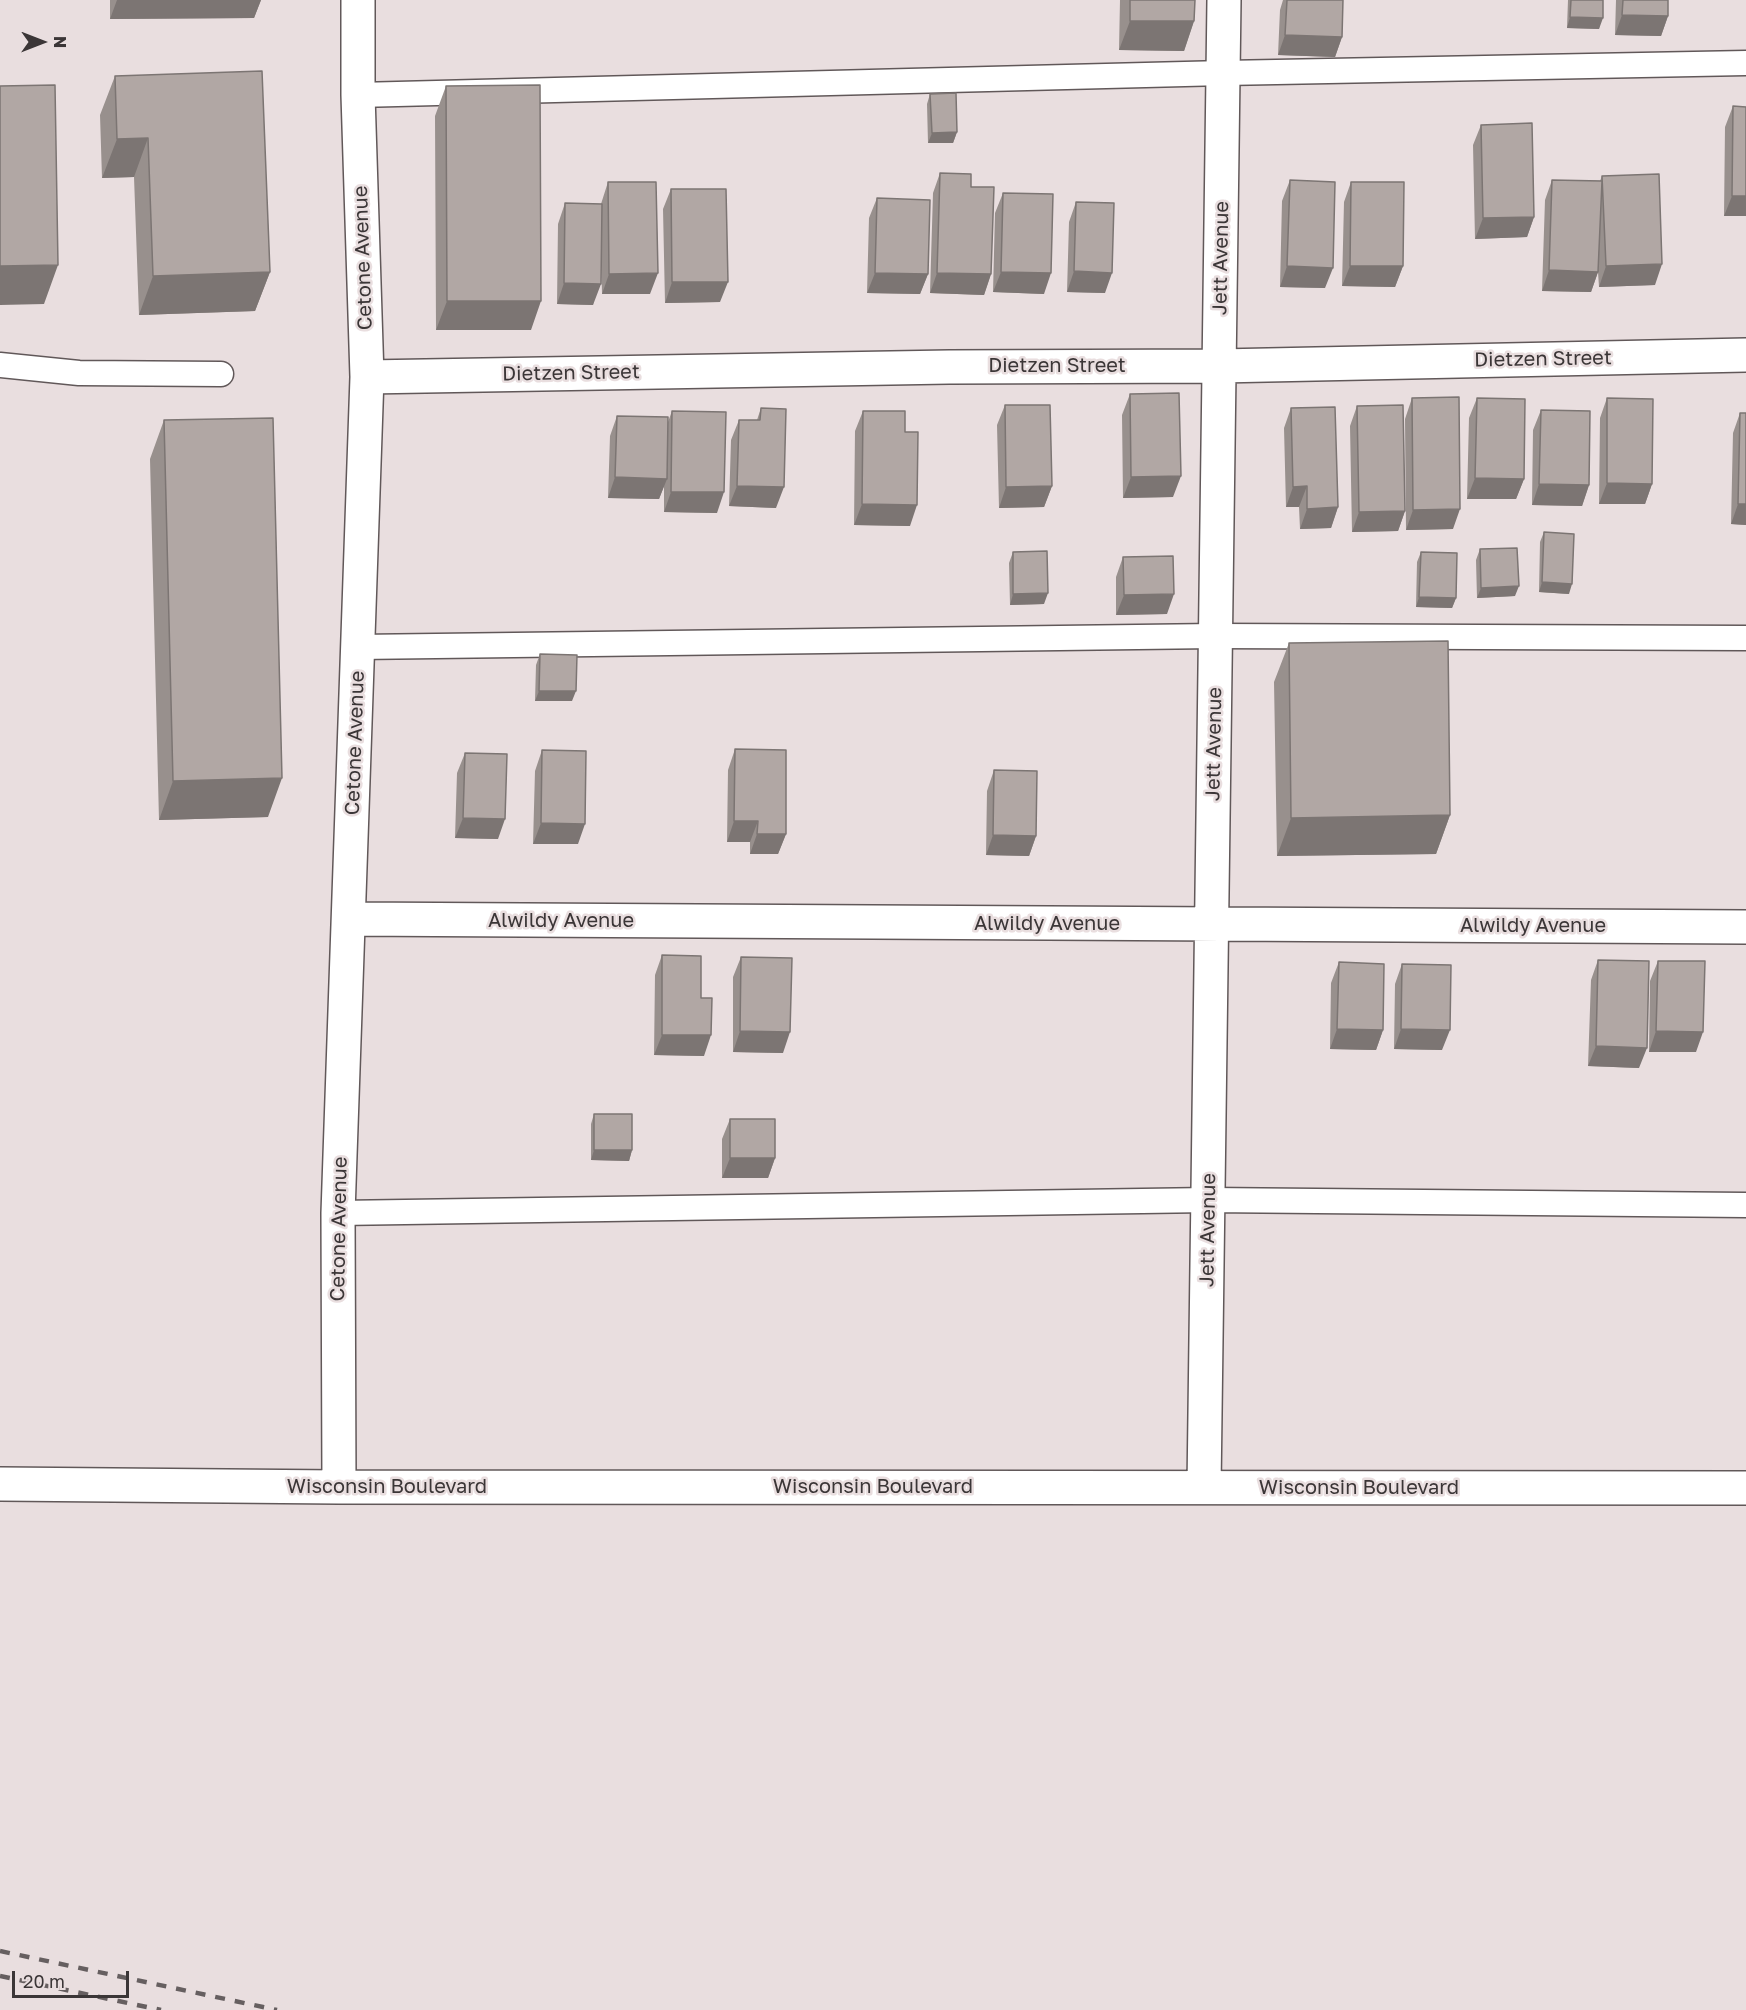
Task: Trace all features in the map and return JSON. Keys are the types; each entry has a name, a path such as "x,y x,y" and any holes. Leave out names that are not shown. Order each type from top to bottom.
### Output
{"street":[{"name":"Cetone Avenue","path":"339,1487 338,1213 367,377 358,95 358,0"},
{"name":"Jett Avenue","path":"1204,1487 1224,0"},
{"name":"Dietzen Street","path":"367,377 949,367 1220,366 1746,355"},
{"name":"Alwildy Avenue","path":"349,920 1746,927"},
{"name":"Wisconsin Boulevard","path":"0,1484 339,1487 1746,1488"}],"lane":[{"path":"358,95 1224,73 1746,63"},
{"path":"0,365 79,373 221,374"},
{"path":"358,647 1215,636 1746,638"},
{"path":"338,1213 1209,1200 1746,1204"}],"building":[{"path":"1130,0 1195,0 1194,21 1130,21"},
{"path":"1287,0 1343,0 1342,37 1285,35"},
{"path":"1571,0 1603,0 1603,18 1570,17"},
{"path":"1623,0 1668,0 1668,16 1622,15"},
{"path":"262,71 270,272 153,276 148,138 117,139 115,76"},
{"path":"55,85 58,265 0,266 0,86"},
{"path":"540,85 541,301 447,301 446,86"},
{"path":"956,93 957,132 932,133 930,94"},
{"path":"1733,106 1746,107 1746,196 1732,196"},
{"path":"1532,123 1534,217 1483,218 1481,125"},
{"path":"940,173 971,174 971,187 994,187 991,274 937,273"},
{"path":"1659,174 1662,264 1606,266 1602,176"},
{"path":"1290,180 1335,182 1333,268 1287,266"},
{"path":"1552,180 1602,181 1598,272 1549,270"},
{"path":"608,182 656,182 658,273 609,274"},
{"path":"1351,182 1404,182 1403,266 1350,266"},
{"path":"671,189 726,189 728,282 672,282"},
{"path":"1003,193 1053,194 1051,273 1001,272"},
{"path":"877,198 930,200 928,274 875,273"},
{"path":"1076,202 1114,203 1112,273 1074,271"},
{"path":"565,203 602,204 601,284 564,283"},
{"path":"1179,393 1181,476 1131,477 1130,394"},
{"path":"1459,397 1460,509 1413,510 1412,398"},
{"path":"1477,398 1525,399 1524,479 1475,478"},
{"path":"1607,398 1653,399 1652,484 1607,483"},
{"path":"1005,405 1050,405 1052,486 1006,487"},
{"path":"1403,405 1405,511 1359,512 1357,406"},
{"path":"1335,407 1338,507 1307,509 1307,486 1293,487 1291,408"},
{"path":"761,408 786,409 784,487 737,486 739,420 760,420"},
{"path":"1541,410 1590,411 1589,485 1539,484"},
{"path":"672,411 726,412 724,492 671,492"},
{"path":"863,411 905,411 905,432 918,432 917,505 862,504"},
{"path":"1740,413 1746,413 1746,504 1738,504"},
{"path":"617,416 668,417 667,479 615,477"},
{"path":"273,418 282,778 173,781 164,420"},
{"path":"1544,532 1574,534 1572,584 1542,582"},
{"path":"1517,548 1519,586 1481,588 1480,549"},
{"path":"1047,551 1048,593 1013,594 1013,552"},
{"path":"1421,552 1457,553 1456,598 1419,597"},
{"path":"1173,556 1174,594 1124,595 1123,557"},
{"path":"1448,641 1450,815 1291,818 1289,643"},
{"path":"540,654 577,655 576,691 539,691"},
{"path":"735,749 786,750 786,834 757,834 758,821 734,821"},
{"path":"542,750 586,751 585,824 541,823"},
{"path":"465,753 507,754 505,819 463,818"},
{"path":"994,770 1037,771 1036,836 993,835"},
{"path":"662,955 701,956 701,998 712,998 711,1035 662,1035"},
{"path":"741,957 792,958 790,1032 740,1031"},
{"path":"1598,960 1649,961 1647,1048 1596,1046"},
{"path":"1658,961 1705,961 1703,1032 1656,1031"},
{"path":"1339,962 1384,964 1383,1030 1337,1029"},
{"path":"1402,964 1451,965 1450,1030 1401,1029"},
{"path":"594,1114 632,1114 632,1150 594,1150"},
{"path":"730,1119 775,1119 775,1158 730,1158"}],"railway":[{"path":"0,1951 277,2010"},
{"path":"0,1976 161,2010"}]}
